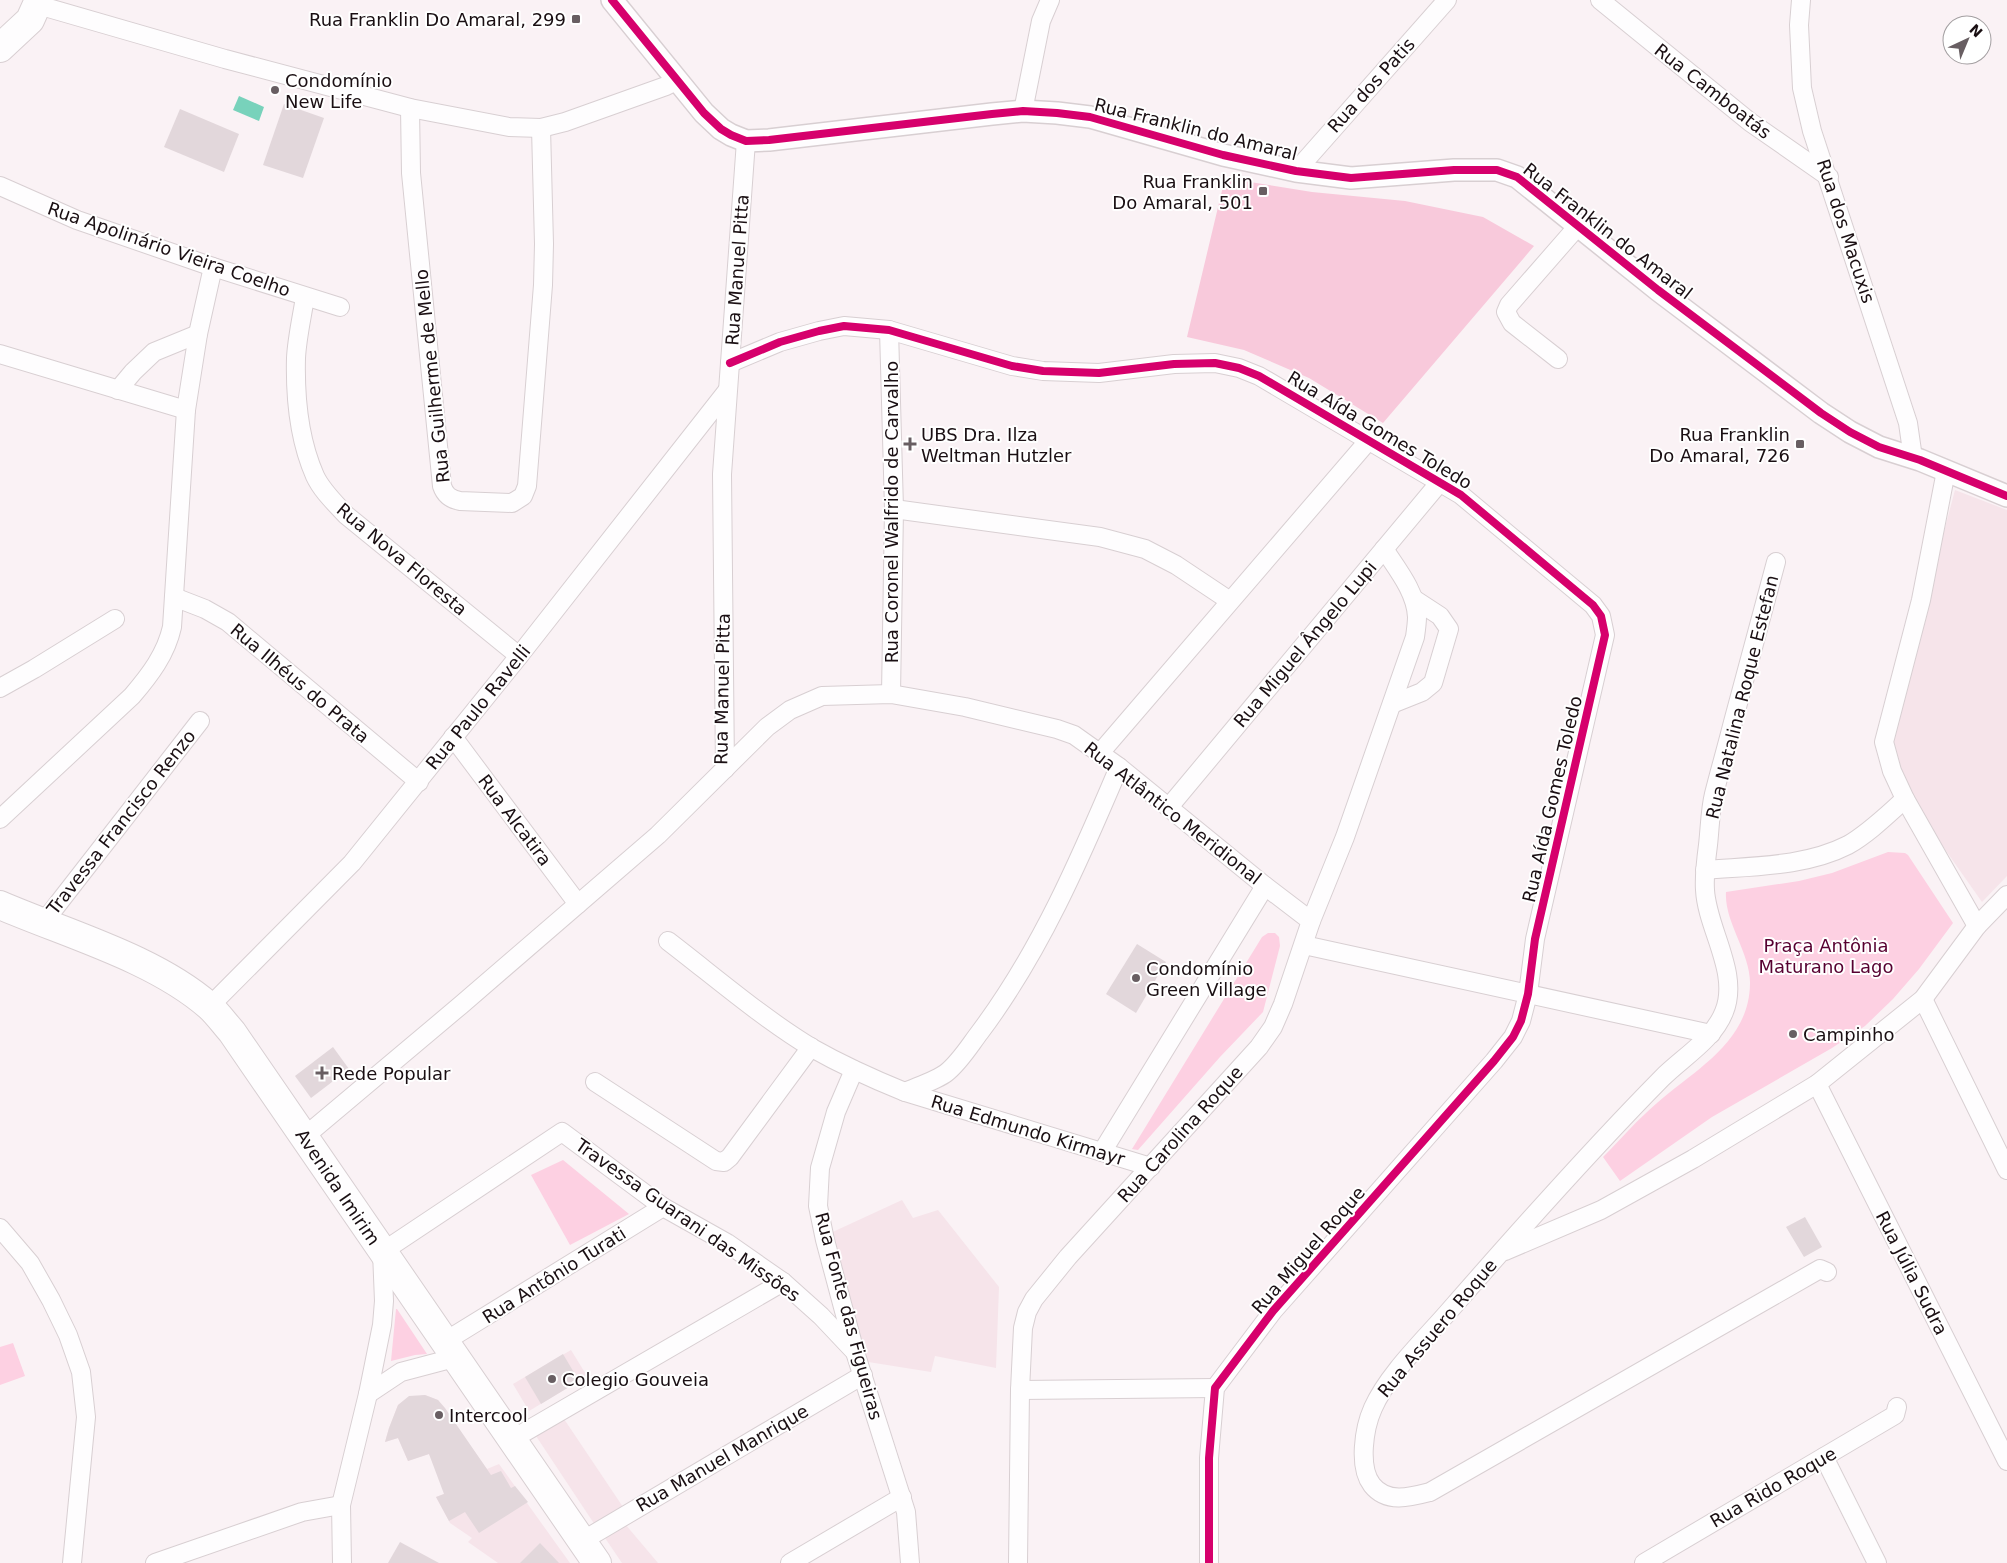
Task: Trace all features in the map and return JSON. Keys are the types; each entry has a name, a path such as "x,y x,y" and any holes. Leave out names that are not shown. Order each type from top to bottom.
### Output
{"main road":[{"path":"0,48 22,30 30,20 38,3"},
{"name":"Avenida Imirim","path":"0,905 148,967 180,984 209,1006 232,1032 597,1563"}],"street":[{"name":"Rua Franklin do Amaral","path":"612,0 704,113 721,129 746,141 1023,111 1057,113 1090,118 1224,155 1296,171 1351,178 1454,170 1497,170 1517,177 1658,290 1821,413 1850,432 1879,447 1913,458 2007,496"},
{"path":"1023,111 1041,22 1050,0"},
{"name":"Rua dos Patis","path":"1296,171 1447,0"},
{"name":"Rua Camboatás","path":"1600,0 1750,122 1829,177"},
{"name":"Rua dos Macuxis","path":"1800,0 1799,26 1802,88 1812,131 1829,177 1908,423 1913,458"},
{"path":"38,3 225,59 410,108 509,126 541,128 565,122 678,80"},
{"name":"Rua Guilherme de Mello","path":"410,108 411,173 442,486 444,493 452,499 460,501 512,503 523,496 527,486 543,285 544,244 541,128"},
{"name":"Rua Manuel Pitta","path":"304,1138 462,1005 658,835 725,769 722,474 746,141"},
{"name":"Rua Apolinário Vieira Coelho","path":"0,186 77,220 212,267 340,307"},
{"path":"1558,359 1512,323 1506,312 1509,305 1578,226"},
{"path":"0,819 132,696 149,677 162,657 172,627 186,410 198,334 212,267"},
{"name":"Rua Nova Floresta","path":"305,297 296,358 298,402 303,444 316,477 328,496 346,515 519,656"},
{"name":"Rua Aída Gomes Toledo","path":"730,363 780,342 844,326 889,330 1012,366 1043,371 1099,373 1174,364 1215,363 1239,368 1259,376 1461,495 1593,605 1604,624 1605,635 1535,939 1528,994"},
{"name":"Rua Coronel Walfrido de Carvalho","path":"889,330 894,509 892,694"},
{"path":"118,390 154,352 198,334"},
{"path":"0,354 186,410"},
{"name":"Rua Paulo Ravelli","path":"209,1006 352,864 519,656 727,391"},
{"path":"1100,753 1369,440"},
{"path":"1946,471 1920,600 1884,742 1892,770 1905,799 1977,926"},
{"name":"Rua Miguel Ângelo Lupi","path":"1169,807 1440,482"},
{"path":"894,509 1100,537 1136,546 1176,565 1230,601"},
{"name":"Rua Carolina Roque","path":"1018,1563 1020,1390 1023,1328 1027,1312 1034,1299 1068,1257 1152,1167 1259,1047 1273,1027 1280,1012 1311,921 1345,837 1415,637 1417,616 1414,599 1384,549"},
{"name":"Rua Natalina Roque Estefan","path":"1711,1034 1725,1011 1728,992 1726,967 1705,892 1705,870 1713,796 1776,562"},
{"name":"Rua Ilhéus do Prata","path":"174,597 206,610 228,622 418,782"},
{"name":"Rua Carolina Roque","path":"1392,704 1422,692 1433,683 1449,629 1440,616 1414,599"},
{"path":"0,688 115,619"},
{"name":"Rua Atlântico Meridional","path":"725,769 767,727 790,710 822,696 892,694 965,707 1057,729 1074,735 1119,767 1311,921"},
{"name":"Travessa Francisco Renzo","path":"42,924 200,721"},
{"name":"Rua Alcatira","path":"453,736 578,904"},
{"name":"Rua Edmundo Kirmayr","path":"905,1092 946,1073 990,1018 1023,969 1059,902 1119,767"},
{"path":"1705,870 1798,861 1827,854 1849,844 1905,799"},
{"path":"1102,1152 1265,886"},
{"path":"1499,1254 1601,1210 1693,1159 1816,1084 1923,999 1977,926 2007,895"},
{"name":"Rua Edmundo Kirmayr","path":"668,941 762,1013 812,1047 854,1070 905,1092 1152,1167"},
{"path":"1304,945 1711,1034"},
{"name":"Rua Miguel Roque","path":"1215,1388 1273,1311 1494,1061 1513,1036 1521,1021 1528,994"},
{"path":"1923,999 2007,1170"},
{"name":"Rua Assuero Roque","path":"1711,1034 1664,1076 1499,1254 1388,1382 1372,1409 1365,1437 1364,1463 1371,1484 1382,1494 1394,1498 1410,1498 1430,1492 1820,1269 1827,1272"},
{"path":"595,1082 716,1161 724,1162 730,1157 812,1047"},
{"name":"Rua Fonte das Figueiras","path":"854,1070 836,1112 820,1168 818,1206 825,1240 855,1352 902,1497 907,1520 910,1563"},
{"name":"Rua Júlia Sudra","path":"1816,1084 2007,1462"},
{"name":"Travessa Guarani das Missões","path":"382,1252 562,1132 663,1207 727,1243 783,1282 821,1316 855,1352"},
{"name":"Rua Antônio Turati","path":"368,1394 401,1372 449,1350 663,1207"},
{"path":"0,1228 30,1263 51,1300 68,1335 81,1372 86,1417 72,1563"},
{"path":"342,1563 341,1505 368,1394 382,1326 384,1301 382,1252"},
{"path":"512,1440 783,1282"},
{"name":"Rua Manuel Manrique","path":"582,1541 863,1376"},
{"path":"1020,1390 1215,1388 1209,1458 1209,1563"},
{"name":"Rua Rido Roque","path":"1644,1563 1895,1416 1897,1407"},
{"path":"1824,1457 1877,1563"},
{"path":"790,1563 902,1497"},
{"path":"155,1563 302,1512 341,1505"}],"shaded area":[{"path":"239,96 264,107 259,121 233,110"},
{"path":"1225,178 1312,192 1405,201 1483,217 1534,246 1383,423 1309,378 1244,350 1187,337"},
{"path":"1955,490 2007,510 2007,876 1982,902 1923,818 1891,748 1900,697"},
{"path":"902,1200 913,1218 938,1210 999,1287 996,1368 935,1356 931,1372 862,1361 824,1236"},
{"name":"Colegio Gouveia","path":"571,1350 587,1376 529,1411 513,1384"},
{"path":"425,1395 438,1400 487,1469 499,1464 570,1563 498,1563 468,1542 472,1538 450,1523 436,1497 446,1493 429,1454 408,1461 398,1438 385,1442 398,1405 406,1399"},
{"path":"564,1419 623,1507 595,1525 536,1436"},
{"path":"625,1524 658,1563 622,1563 603,1535"}],"green space":[{"name":"Praça Antônia Maturano Lago","path":"1888,852 1905,853 1908,855 1953,923 1919,969 1893,999 1865,1026 1832,1048 1712,1117 1620,1181 1603,1157 1650,1109 1718,1053 1741,1022 1747,1004 1750,984 1749,973 1729,915 1726,892 1799,881 1832,873"},
{"path":"1268,933 1275,933 1279,937 1280,946 1263,1012 1220,1057 1138,1150 1132,1149 1262,937"},
{"path":"563,1160 629,1214 570,1245 531,1175"},
{"path":"397,1309 427,1354 391,1361"},
{"path":"13,1343 25,1376 0,1385 0,1347"}],"building":[{"path":"284,104 324,118 303,178 263,165"},
{"path":"180,109 239,134 224,172 164,147"},
{"name":"Condomínio Green Village","path":"1137,944 1166,962 1136,1013 1106,994"},
{"name":"Rede Popular","path":"333,1047 349,1069 311,1098 295,1076"},
{"path":"1805,1217 1822,1247 1804,1257 1786,1227"},
{"name":"Colegio Gouveia","path":"563,1354 579,1381 541,1404 525,1377"},
{"path":"425,1395 438,1400 445,1408 491,1475 501,1471 511,1488 515,1486 528,1502 479,1533 465,1512 449,1521 436,1497 444,1494 429,1454 408,1461 398,1438 385,1442 398,1405 409,1396"},
{"path":"400,1542 439,1563 388,1563"},
{"path":"540,1543 559,1563 520,1563"}],"cycle path":[{"path":"612,0 704,113 721,129 746,141 1023,111 1090,117 1223,155 1296,171 1351,178 1454,170 1497,170 1517,177 1658,290 1821,413 1850,432 1879,447 1920,460 2007,496"},
{"path":"730,363 780,342 844,326 889,330 1012,366 1043,371 1099,373 1174,364 1215,363 1239,368 1259,376 1461,495 1593,605 1601,616 1605,635 1535,939 1528,994 1521,1021 1513,1037 1494,1061 1273,1311 1215,1388 1209,1458 1209,1563"}],"place":[{"name":"Rua Franklin Do Amaral, 299","path":"576,19"},
{"name":"Condomínio New Life","path":"275,90"},
{"name":"Rua Franklin Do Amaral, 501","path":"1263,191"},
{"name":"UBS Dra. Ilza Weltman Hutzler","path":"910,444"},
{"name":"Rua Franklin Do Amaral, 726","path":"1800,444"},
{"name":"Condomínio Green Village","path":"1136,978"},
{"name":"Campinho","path":"1793,1034"},
{"name":"Rede Popular","path":"322,1073"},
{"name":"Colegio Gouveia","path":"552,1379"},
{"name":"Intercool","path":"439,1415"}]}
